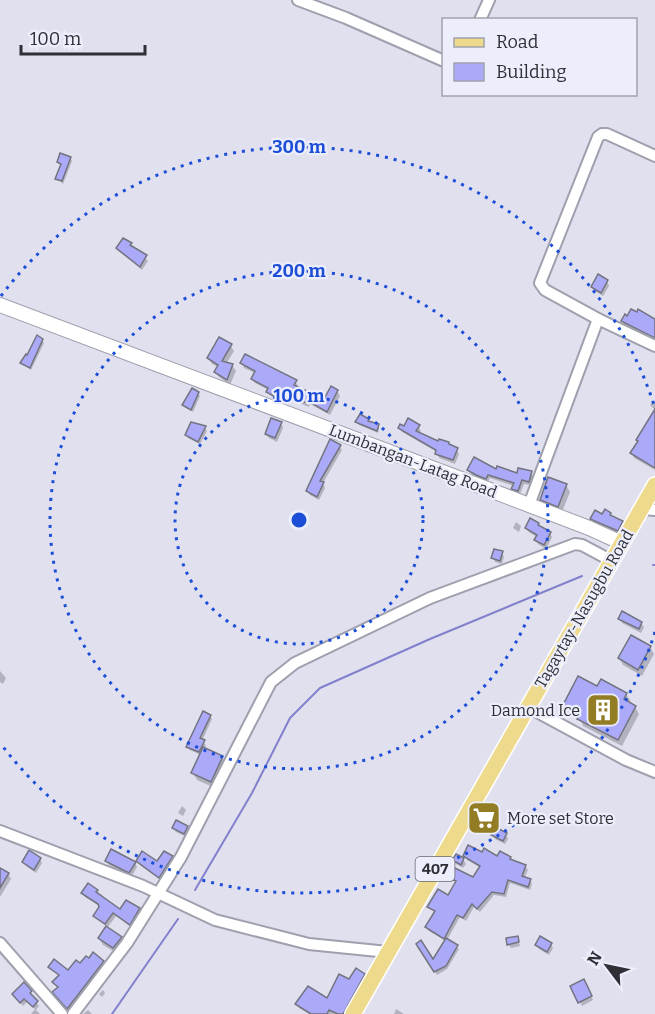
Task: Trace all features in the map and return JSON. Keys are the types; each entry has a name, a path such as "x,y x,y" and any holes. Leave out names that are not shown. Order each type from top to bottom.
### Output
{"main road":[{"name":"Tagaytay-Nasugbu Road","path":"353,1014 622,543 648,509 655,485"}],"street":[{"path":"298,0 346,18 442,61"},
{"path":"481,18 489,0"},
{"path":"655,156 607,134 598,137 541,276 541,287 598,319 655,346"},
{"name":"Lumbangan-Latag Road","path":"0,305 529,505 622,543"},
{"path":"529,505 598,319"},
{"path":"73,1014 127,943 181,857 271,682 295,663 430,598 575,544 582,545 612,561"},
{"path":"528,707 626,760 655,772"},
{"path":"0,831 158,893 214,920 309,944 388,952"},
{"path":"0,943 62,1014"}],"building":[{"path":"60,153 71,157 62,181 55,179 61,164 57,162"},
{"path":"123,238 147,255 140,267 116,248"},
{"path":"598,274 608,280 601,293 591,287"},
{"path":"631,309 637,312 638,309 655,319 655,338 621,321"},
{"path":"37,335 43,339 30,368 20,363 27,355"},
{"path":"219,337 232,344 222,361 233,364 227,380 214,372 218,365 207,358"},
{"path":"245,354 297,380 294,385 324,399 331,386 338,390 327,412 308,401 307,403 286,395 283,401 266,392 268,388 251,379 255,371 240,363"},
{"path":"192,388 199,392 191,410 182,405"},
{"path":"655,409 655,468 630,453"},
{"path":"360,414 369,419 368,421 379,424 377,431 355,422"},
{"path":"271,418 282,422 275,438 265,434"},
{"path":"408,418 420,425 416,431 438,441 439,439 449,442 458,448 453,460 435,454 436,450 398,428 400,424 404,426"},
{"path":"191,422 206,426 198,442 185,435"},
{"path":"330,439 341,445 320,481 324,482 317,497 306,491"},
{"path":"474,457 496,469 497,466 517,473 518,468 532,471 529,482 522,480 518,491 511,489 514,483 488,475 486,479 476,475 467,470"},
{"path":"548,477 567,484 558,507 540,500"},
{"path":"605,509 611,513 610,515 623,521 618,531 590,519 595,510 602,514"},
{"path":"530,518 551,532 544,545 534,540 537,535 525,528"},
{"path":"494,549 503,551 500,561 491,558"},
{"path":"622,611 642,622 639,629 618,619"},
{"path":"631,635 651,646 638,670 618,658"},
{"name":"Damond Ice","path":"578,676 597,686 601,679 627,693 624,699 636,706 618,740 577,719 580,714 563,705"},
{"path":"203,711 211,715 200,738 205,740 199,752 186,747"},
{"path":"203,747 223,756 211,782 191,773"},
{"path":"176,820 188,826 184,834 172,828"},
{"path":"495,827 507,833 503,841 491,835"},
{"path":"468,845 482,852 484,848 497,856 500,851 511,857 510,859 526,865 522,876 531,879 528,887 508,880 504,894 492,892 477,909 472,904 463,918 457,915 444,939 425,927 435,911 427,907 438,889 448,895 456,881 451,879 455,868 473,877 480,866 463,856"},
{"path":"111,849 136,862 129,873 105,861"},
{"path":"29,850 41,858 34,870 22,862"},
{"path":"142,851 157,861 164,851 173,856 159,878 136,861"},
{"path":"456,854 464,858 461,865 452,860"},
{"path":"0,868 9,873 0,888"},
{"path":"88,883 98,890 96,892 120,909 126,900 140,908 130,925 113,913 105,924 93,916 99,907 98,904 81,893"},
{"path":"106,926 122,937 113,948 98,938"},
{"path":"518,936 519,942 507,945 506,938"},
{"path":"540,936 552,943 547,952 535,945"},
{"path":"446,938 458,945 446,966 434,972 416,944 421,940 433,959"},
{"path":"93,952 104,961 67,1009 52,992 58,987 52,982 59,975 48,967 54,959 68,970 76,960 80,963 86,956 89,958"},
{"path":"356,968 365,974 343,1014 329,1010 327,1014 311,1014 295,1004 308,986 327,998 339,974 349,979"},
{"path":"584,979 592,996 578,1003 570,986"},
{"path":"24,982 38,1001 33,1007 24,999 20,1003 12,994"}],"waterway":[{"path":"195,890 252,793 290,718 320,688 430,639 582,576"},
{"path":"112,1014 178,919"}],"place":[{"name":"Damond Ice","path":"603,710"},
{"name":"More set Store","path":"484,818"}]}
